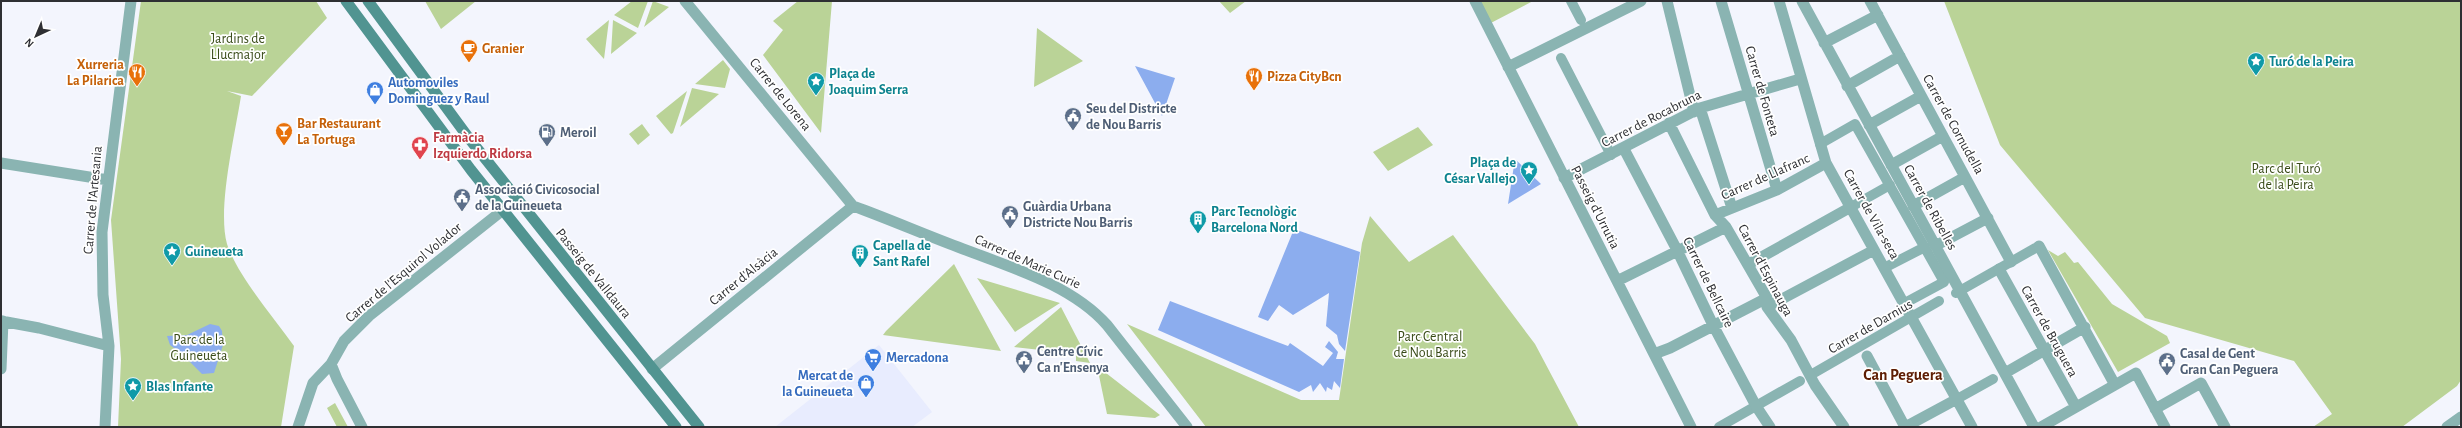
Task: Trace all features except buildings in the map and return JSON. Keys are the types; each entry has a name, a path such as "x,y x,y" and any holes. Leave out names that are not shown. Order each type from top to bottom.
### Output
{"main road":[{"path":"346,1 396,71 503,210 676,427"},
{"name":"Passeig de Valldaura","path":"368,1 444,105 516,199 699,427"},
{"path":"503,210 516,199"},
{"path":"638,380 652,369"}],"street":[{"name":"Carrer de l'Artesania","path":"105,427 109,346 103,295 102,245 108,180 131,1"},
{"name":"Carrer de Lorena","path":"685,1 854,206"},
{"name":"Passeig d'Urrutia","path":"1475,1 1691,427"},
{"path":"1571,1 1581,20"},
{"path":"1508,67 1641,1"},
{"path":"1667,1 1697,110 1732,208"},
{"name":"Carrer de Fonteta","path":"1721,1 1776,190"},
{"name":"Carrer de Vila-seca","path":"1779,1 1800,79 1826,163 1913,317 1972,427"},
{"name":"Carrer de Cornudella","path":"1870,1 2011,262"},
{"name":"Carrer de Ribelles","path":"1803,2 1913,206 1949,296 1966,304 2000,376 2034,427"},
{"path":"1824,43 1878,15"},
{"path":"1847,86 1900,56"},
{"path":"1561,58 1612,155"},
{"name":"Carrer de Rocabruna","path":"1564,178 1624,149 1669,123 1697,110 1748,93 1800,79"},
{"path":"1869,125 1921,96"},
{"name":"Carrer d'Espinauga","path":"1669,123 1715,215 1726,227 1749,264 1767,303 1791,340 1816,385 1844,427"},
{"path":"1820,144 1855,124 1890,185 1930,246 1944,282 1905,303"},
{"path":"1891,165 1943,136"},
{"name":"Carrer de Bellcaire","path":"1624,149 1677,250 1713,326 1756,406 1770,427"},
{"path":"1,163 108,180"},
{"name":"Carrer de Llafranc","path":"1715,215 1776,190 1826,163"},
{"path":"1913,206 1965,177"},
{"path":"1749,264 1890,185"},
{"name":"Carrer d'Alsàcia","path":"652,369 854,206"},
{"name":"Carrer de Marie Curie","path":"854,206 1012,267 1075,296 1095,311 1108,325 1187,427"},
{"name":"Carrer de l'Esquirol Volador","path":"298,427 313,383 331,364 344,341 369,316 503,210"},
{"path":"1884,268 1988,218"},
{"path":"1616,281 1726,227"},
{"path":"2039,246 2116,384"},
{"name":"Carrer de Darnius","path":"1814,373 2039,246"},
{"path":"1654,354 1670,348 1713,326 1767,303 1874,250"},
{"name":"Carrer de Bruguera","path":"1999,269 2076,407"},
{"path":"1,369 2,321 39,328 109,346"},
{"path":"1867,356 1905,427 2000,376 2085,327"},
{"path":"331,364 337,380 362,427"},
{"path":"2041,427 2136,373 2156,409 2163,426"},
{"path":"1719,427 1800,381"},
{"path":"2156,409 2201,383 2225,427"},
{"path":"2447,427 2461,417"}],"shaded area":[{"name":"Mercat de la Guineueta","path":"879,345 932,412 912,427 775,427"}],"green space":[{"name":"Parc de la Guineueta","path":"141,1 316,1 327,18 252,96 227,91 241,96 225,192 224,229 227,244 247,283 294,346 281,427 118,427 121,359 111,220"},
{"path":"425,1 476,1 441,29"},
{"path":"632,1 648,1 638,28 614,15"},
{"path":"653,1 669,7 644,27"},
{"path":"798,1 832,1 821,133 763,55 783,30 773,21"},
{"path":"1219,1 1246,1 1230,13"},
{"path":"1475,1 1533,1 1487,25"},
{"name":"Parc del Turó de la Peira","path":"1944,1 2461,1 2461,380 2457,386 2402,427 2313,427 2332,414 2294,361 2145,318 2000,145"},
{"path":"609,20 604,59 586,39"},
{"path":"613,20 637,33 611,54"},
{"path":"1037,28 1083,61 1034,87"},
{"path":"723,60 730,69 725,88 695,84"},
{"path":"692,88 719,94 680,127"},
{"path":"687,91 673,133 671,134 656,116"},
{"path":"642,124 650,135 638,145 629,134"},
{"path":"1418,127 1433,145 1388,171 1373,152"},
{"name":"Parc Central de Nou Barris","path":"1370,216 1409,262 1453,235 1535,344 1579,427 1206,427 1127,324 1301,400 1339,400 1362,243"},
{"path":"2048,250 2058,256 2065,252 2074,263 2078,262 2112,304 2167,336 2170,343 2118,372"},
{"path":"954,264 1001,351 883,335 886,331"},
{"path":"977,278 1060,303 1015,332"},
{"path":"1061,307 1090,363 1076,361 1076,354 1014,347"},
{"path":"1097,366 1160,415 1155,418 1107,414"},
{"path":"335,403 348,427 337,427 327,408"}],"water":[{"path":"1135,66 1175,78 1162,116"},
{"path":"1515,159 1541,184 1508,204"},
{"path":"1294,229 1360,252 1345,351 1339,344 1337,335 1326,326 1329,293 1293,315 1279,305 1268,321 1258,317"},
{"path":"1170,301 1288,346 1290,343 1323,366 1333,353 1325,347 1329,341 1338,352 1336,359 1344,359 1340,388 1334,381 1332,390 1327,387 1326,392 1320,383 1313,392 1311,385 1299,392 1158,330"},
{"path":"210,324 219,326 222,331 223,345 214,373 202,374 182,354 170,345 167,336 187,335"}],"place":[{"name":"Granier","path":"469,63"},
{"name":"Turó de la Peira","path":"2256,76"},
{"name":"Xurreria La Pilarica","path":"137,87"},
{"name":"Pizza CityBcn","path":"1254,91"},
{"name":"Plaça de Joaquim Serra","path":"816,96"},
{"name":"Automoviles Dominguez y Raul","path":"375,105"},
{"name":"Seu del Districte de Nou Barris","path":"1073,131"},
{"name":"Bar Restaurant La Tortuga","path":"284,146"},
{"name":"Meroil","path":"547,147"},
{"name":"Farmàcia Izquierdo Ridorsa","path":"420,160"},
{"name":"Plaça de César Vallejo","path":"1529,185"},
{"name":"Associació Civicosocial de la Guineueta","path":"462,212"},
{"name":"Guàrdia Urbana Districte Nou Barris","path":"1010,229"},
{"name":"Parc Tecnològic Barcelona Nord","path":"1198,234"},
{"name":"Guineueta","path":"172,266"},
{"name":"Capella de Sant Rafel","path":"860,268"},
{"name":"Mercadona","path":"873,372"},
{"name":"Centre Cívic Ca n'Ensenya","path":"1024,374"},
{"name":"Casal de Gent Gran Can Peguera","path":"2167,376"},
{"name":"Mercat de la Guineueta","path":"866,398"},
{"name":"Blas Infante","path":"133,401"}],"district":[{"name":"Can Peguera","path":"1903,374"}],"park label":[{"name":"Jardins de Llucmajor","path":"238,46"}]}
